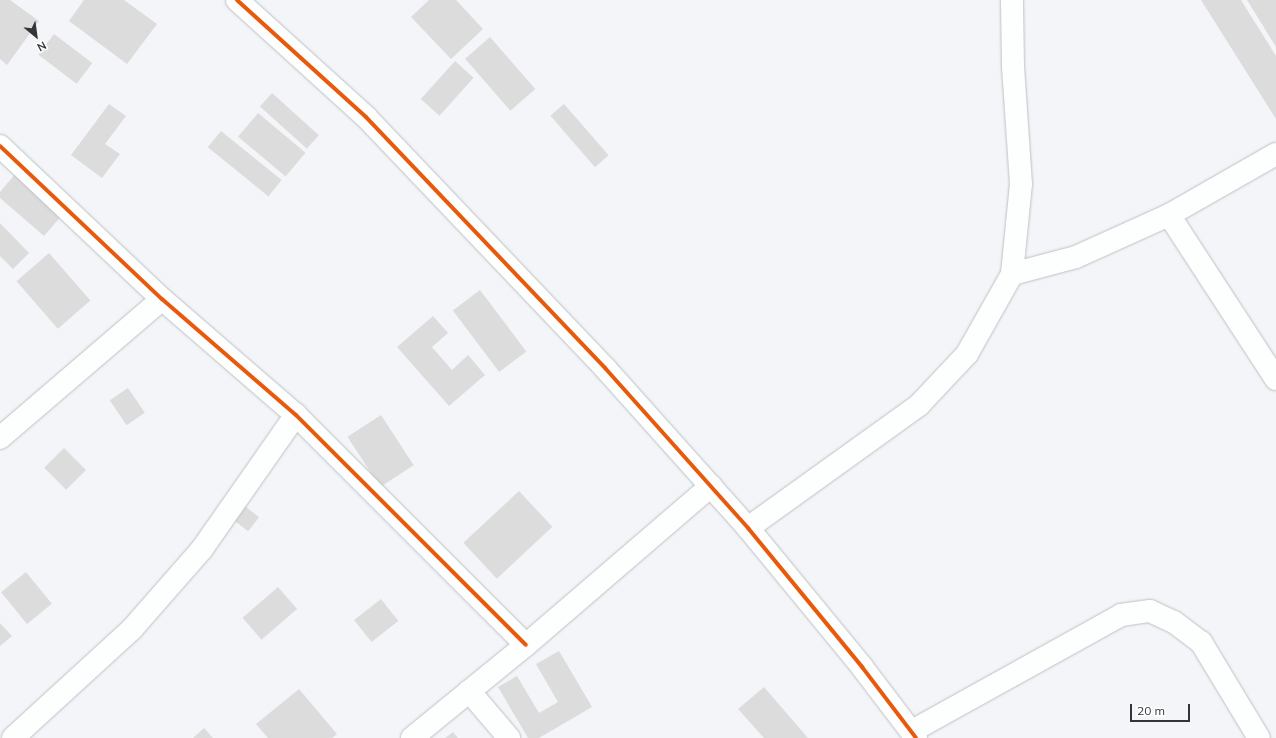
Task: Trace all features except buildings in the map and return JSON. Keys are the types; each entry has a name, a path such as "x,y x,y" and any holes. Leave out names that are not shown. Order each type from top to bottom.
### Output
{"street":[{"path":"237,0 372,122 605,368 748,528 914,735 1121,616 1150,611 1174,622 1201,642 1259,738"},
{"path":"748,528 919,405 967,354 1012,274 1021,184 1013,66 1012,0"},
{"path":"0,146 162,300 296,415 526,645"},
{"path":"1012,274 1076,257 1169,215 1276,154"},
{"path":"1169,215 1276,379"},
{"path":"0,438 162,300"},
{"path":"12,738 132,628 192,560 296,415"},
{"path":"412,738 526,645 711,486"},
{"path":"469,691 509,738"}],"cycle path":[{"path":"237,0 366,117 605,368 748,528 862,667 916,738"},
{"path":"0,146 162,299 296,415 526,645"}]}
